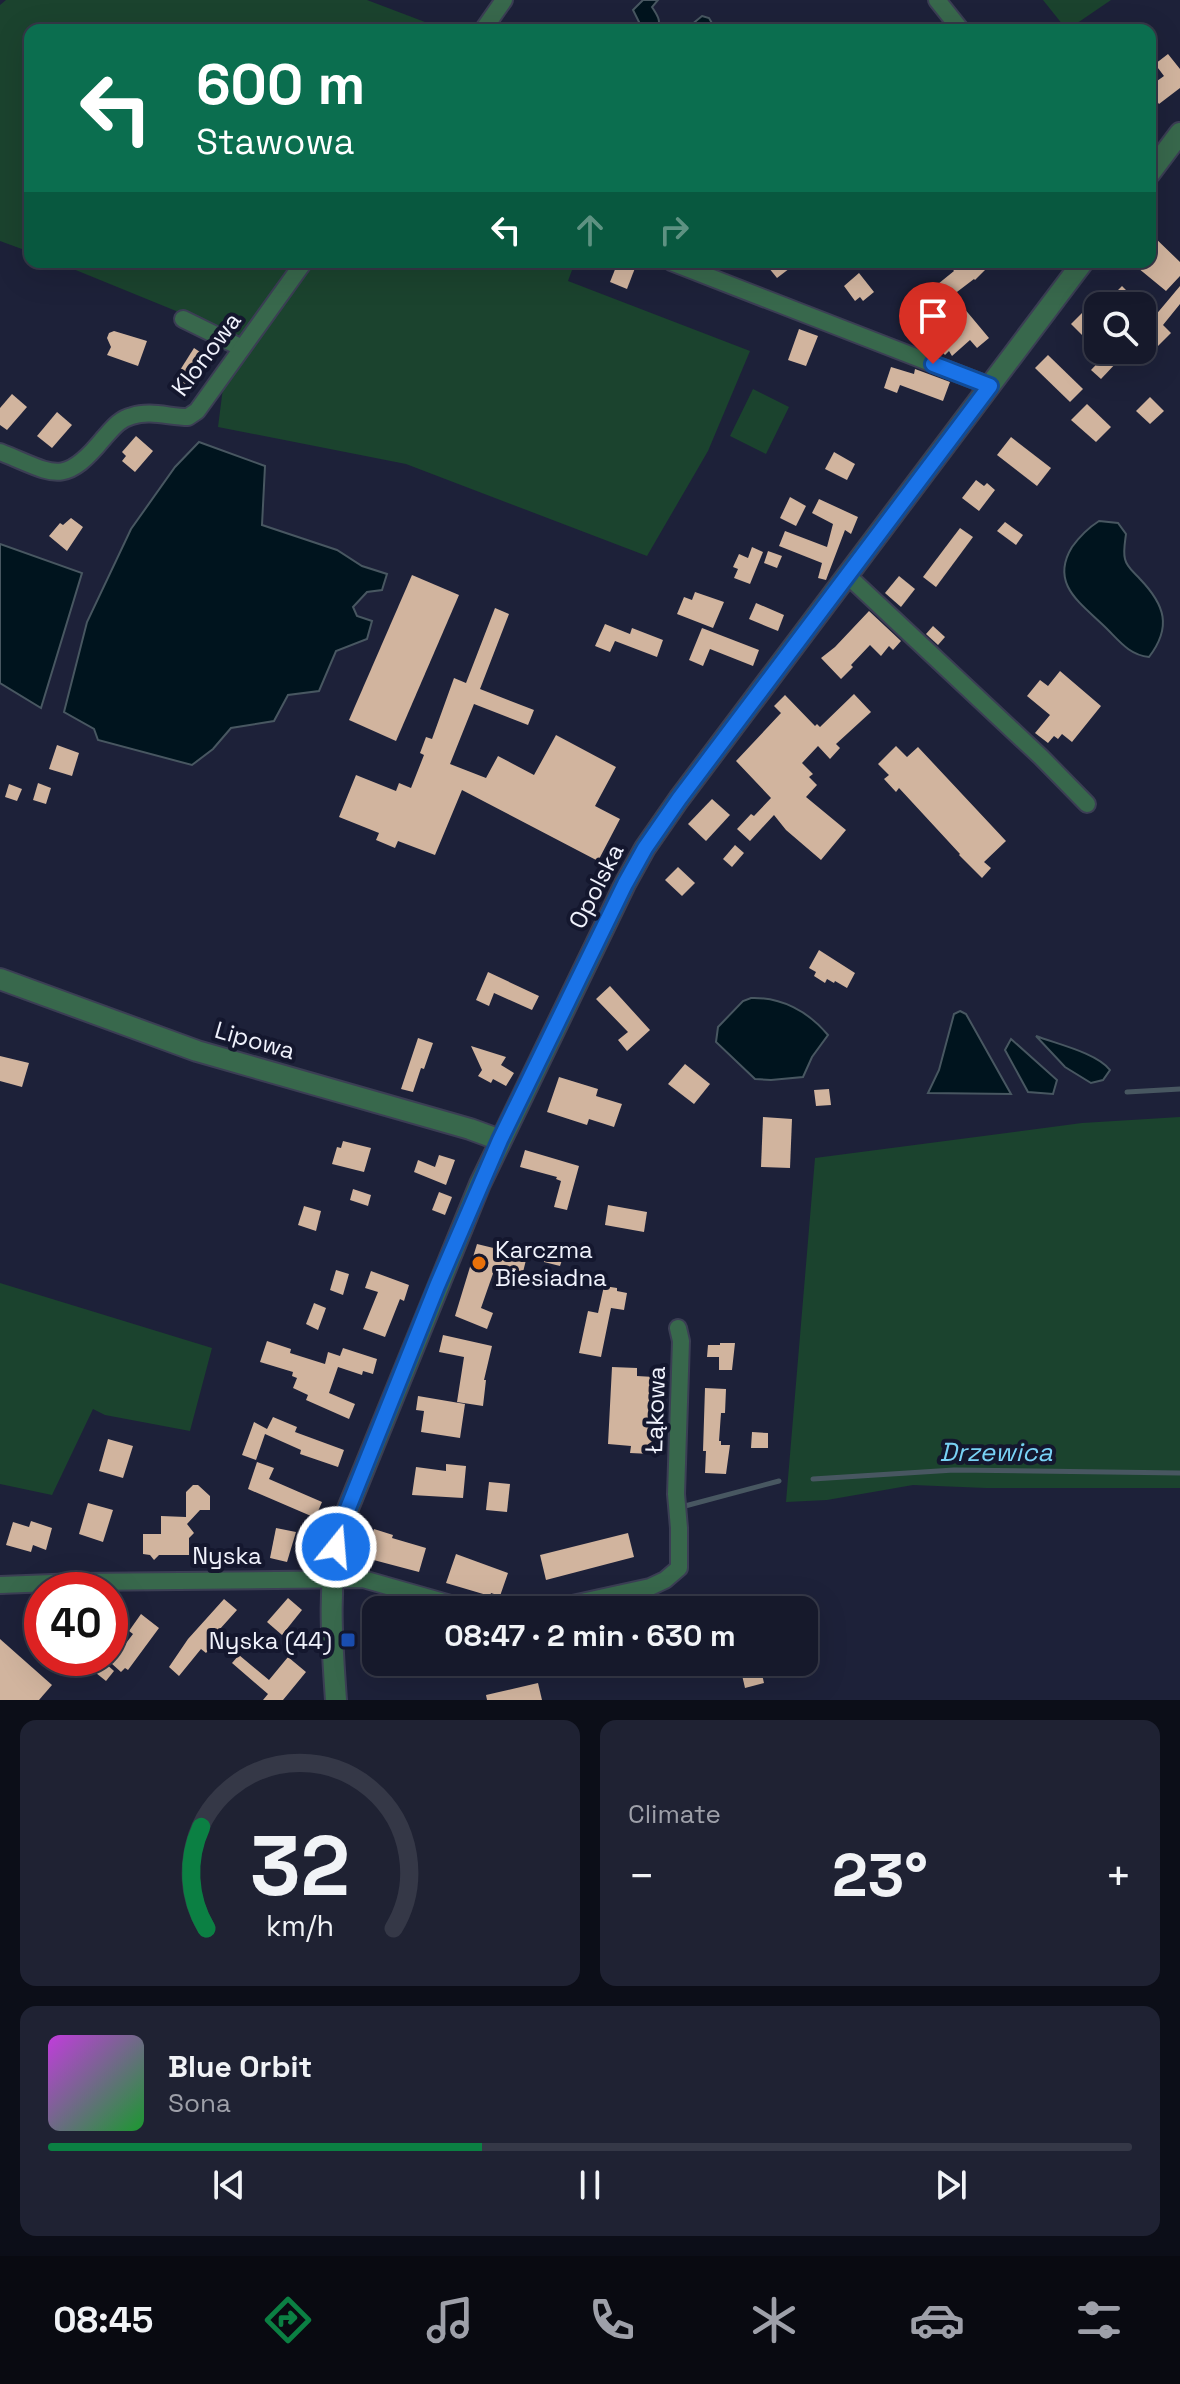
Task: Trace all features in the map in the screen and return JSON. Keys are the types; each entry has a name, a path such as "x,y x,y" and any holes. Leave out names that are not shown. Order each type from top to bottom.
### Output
{"street":[{"path":"487,24 504,0"},
{"path":"937,0 956,24"},
{"path":"1156,165 1180,133"},
{"name":"Klonowa","path":"0,452 60,472 73,469 86,460 115,424 129,416 156,414 188,417 197,411 300,268"},
{"path":"686,268 990,386"},
{"name":"Opolska","path":"331,1578 340,1528 437,1286 500,1140 645,848 1078,268"},
{"path":"183,319 242,348"},
{"path":"847,575 1087,804"},
{"name":"Lipowa","path":"0,979 197,1051 500,1140"},
{"name":"Łąkowa","path":"609,1596 650,1587 679,1568 676,1494 681,1341 678,1328"},
{"path":"331,1578 336,1700"},
{"name":"Nyska","path":"0,1585 331,1578 363,1579 423,1596"}],"green space":[{"path":"6,0 367,0 430,24 24,24 24,250 0,241 0,5"},
{"path":"1043,0 1111,0 1076,24 1062,24"},
{"path":"71,268 573,268 568,281 750,351 708,451 647,556 406,464 218,427 230,333"},
{"path":"753,389 789,407 766,454 730,436"},
{"path":"1180,1117 1180,1488 913,1485 827,1500 786,1502 815,1158 1082,1123"},
{"path":"0,1283 212,1348 190,1431 105,1415 93,1409 52,1495 0,1484"}],"water":[{"path":"643,0 658,0 652,7 658,24 640,24 633,10"},
{"path":"702,16 709,18 712,24 692,24"},
{"path":"199,442 265,466 262,525 337,550 362,566 387,574 382,590 367,592 353,607 357,616 372,621 367,639 336,651 319,691 288,695 274,721 231,728 213,749 192,765 98,740 94,729 64,712 87,622 131,529 175,467"},
{"path":"1099,521 1118,523 1126,534 1126,562 1160,607 1161,636 1149,657 1124,646 1077,600 1066,581 1064,571 1072,547 1084,532"},
{"path":"0,544 82,573 41,708 0,683"},
{"path":"751,998 773,1000 793,1007 812,1019 828,1035 812,1057 803,1077 755,1079 716,1042 718,1027 743,1001"},
{"path":"960,1011 966,1014 1011,1094 928,1093 939,1070 954,1014"},
{"path":"1036,1036 1086,1054 1110,1070 1103,1080 1091,1083 1065,1067"},
{"path":"1011,1039 1057,1080 1053,1094 1028,1092 1005,1050"}],"building":[{"path":"1168,54 1180,69 1180,88 1159,104 1156,100 1156,82 1164,76 1156,63"},
{"path":"1156,239 1180,262 1180,276 1166,291 1138,268 1156,268"},
{"path":"616,268 635,268 627,289 610,282"},
{"path":"769,268 790,268 777,278"},
{"path":"952,268 987,268 953,295 989,338 977,348 970,340 952,356 949,351 945,355 928,336 939,327 917,301 954,271"},
{"path":"859,273 874,292 863,301 860,297 855,301 844,286"},
{"path":"1180,286 1180,304 1163,325 1171,333 1156,348 1156,315"},
{"path":"1084,311 1084,337 1071,324"},
{"path":"799,329 818,336 806,366 788,360"},
{"path":"114,331 147,341 138,366 107,355 111,347 107,338"},
{"path":"194,348 209,358 185,396 170,386"},
{"path":"1048,355 1083,389 1070,402 1035,368"},
{"path":"1097,364 1115,364 1101,379 1091,370"},
{"path":"891,367 914,374 915,369 950,382 943,401 900,385 897,393 884,388"},
{"path":"12,394 27,407 7,430 0,425 0,408"},
{"path":"1150,397 1164,411 1150,424 1136,411"},
{"path":"1087,404 1111,427 1096,442 1071,420"},
{"path":"57,412 72,425 52,448 37,436"},
{"path":"136,436 153,451 135,472 122,461 126,456 122,452"},
{"path":"1011,437 1051,468 1037,486 997,455"},
{"path":"834,452 855,464 847,480 825,469"},
{"path":"976,480 984,486 987,483 995,490 979,511 962,498"},
{"path":"790,497 806,506 796,526 780,518"},
{"path":"819,499 858,517 851,534 845,530 826,580 818,578 822,563 779,546 785,531 827,547 833,524 812,513"},
{"path":"71,518 83,527 67,551 49,536 60,523 63,525"},
{"path":"1005,522 1023,535 1016,545 997,531"},
{"path":"960,528 973,537 936,587 923,577"},
{"path":"752,547 763,552 750,584 734,578 738,569 733,567 739,554 748,558"},
{"path":"768,551 782,556 777,568 764,563"},
{"path":"412,575 459,595 396,741 349,720"},
{"path":"899,576 915,589 901,607 885,593"},
{"path":"695,592 724,602 713,628 677,614 684,597 692,600"},
{"path":"756,603 784,615 778,631 749,619"},
{"path":"495,608 509,614 480,689 534,710 528,725 474,704 450,764 486,778 498,756 534,775 556,735 616,767 595,806 620,819 598,861 462,790 435,855 398,841 395,848 376,840 379,833 339,817 356,775 396,791 399,783 411,788 424,755 420,753 426,737 432,739 454,678 466,683"},
{"path":"869,611 901,641 893,650 889,646 881,656 870,645 841,679 821,658"},
{"path":"605,624 630,634 632,628 663,640 657,657 615,641 610,652 595,646"},
{"path":"933,626 945,637 938,645 926,634"},
{"path":"702,628 759,650 753,666 710,649 703,666 689,660"},
{"path":"1060,671 1101,706 1072,742 1062,734 1058,739 1054,736 1048,743 1035,733 1050,715 1027,696 1040,680 1048,686"},
{"path":"854,694 871,712 836,744 840,748 830,759 818,746 802,763 813,774 809,777 817,785 806,797 846,830 821,860 786,830 774,815 750,841 737,829 771,798 736,761 781,713 774,706 785,695 815,726 820,727"},
{"path":"57,745 79,753 72,776 49,769"},
{"path":"896,746 907,757 918,747 1006,841 984,862 991,868 982,878 899,788 896,792 884,779 889,775 878,764"},
{"path":"38,783 51,788 46,804 33,800"},
{"path":"9,784 22,789 17,801 5,797"},
{"path":"712,799 730,815 706,841 688,824"},
{"path":"735,845 744,853 732,867 723,859"},
{"path":"678,867 695,883 682,896 665,880"},
{"path":"819,950 855,973 847,988 827,979 825,983 814,976 816,972 809,968"},
{"path":"488,972 539,996 532,1010 494,993 489,1006 476,1000"},
{"path":"610,986 650,1030 627,1051 618,1040 628,1032 596,999"},
{"path":"418,1038 433,1043 413,1092 401,1089"},
{"path":"471,1046 506,1057 501,1065 514,1073 506,1086 478,1076 482,1070"},
{"path":"0,1056 29,1063 22,1087 0,1081"},
{"path":"685,1064 710,1084 694,1104 668,1084"},
{"path":"559,1077 598,1089 596,1096 622,1104 614,1127 589,1119 587,1125 547,1112"},
{"path":"829,1089 831,1105 816,1106 814,1090"},
{"path":"763,1117 792,1119 790,1168 761,1167"},
{"path":"343,1141 371,1148 364,1172 332,1164 337,1147 341,1148"},
{"path":"525,1150 579,1166 567,1210 554,1207 561,1181 557,1177 520,1167"},
{"path":"439,1155 455,1160 446,1185 414,1172 418,1160 435,1167"},
{"path":"353,1189 371,1195 368,1206 350,1200"},
{"path":"439,1192 452,1197 445,1215 432,1210"},
{"path":"608,1205 647,1212 644,1232 605,1225"},
{"path":"304,1206 321,1211 316,1231 298,1225"},
{"path":"477,1244 527,1256 523,1272 496,1265 481,1308 493,1313 487,1329 455,1316"},
{"path":"548,1250 564,1254 560,1266 544,1262"},
{"path":"336,1270 349,1274 343,1295 330,1290"},
{"path":"371,1271 409,1285 385,1337 363,1329 378,1292 365,1288"},
{"path":"604,1286 627,1293 624,1310 611,1308 601,1357 579,1353 588,1311 598,1313"},
{"path":"314,1303 326,1308 318,1330 306,1324"},
{"path":"443,1335 492,1346 484,1380 483,1406 457,1402 464,1357 439,1352"},
{"path":"267,1341 291,1349 290,1353 325,1364 328,1352 340,1356 343,1348 377,1359 373,1374 363,1371 362,1375 338,1367 329,1393 355,1404 349,1419 306,1400 308,1395 293,1388 297,1378 292,1376 293,1372 260,1362"},
{"path":"735,1343 732,1370 719,1370 719,1357 707,1357 708,1345"},
{"path":"612,1367 637,1368 637,1376 654,1377 651,1454 630,1453 631,1446 608,1444"},
{"path":"705,1388 726,1389 719,1441 721,1445 730,1445 726,1474 705,1473"},
{"path":"418,1396 465,1404 460,1438 421,1432 424,1411 416,1410"},
{"path":"273,1417 297,1427 295,1432 344,1450 338,1467 300,1454 301,1450 265,1434 256,1460 242,1455 254,1422 267,1429"},
{"path":"752,1432 768,1433 768,1448 751,1448"},
{"path":"108,1439 133,1446 123,1478 99,1471"},
{"path":"257,1462 274,1468 269,1479 322,1502 316,1516 248,1489"},
{"path":"446,1464 466,1466 463,1498 412,1495 416,1467 446,1471"},
{"path":"489,1482 510,1484 507,1512 486,1510"},
{"path":"193,1485 198,1485 210,1496 210,1510 200,1510 187,1524 194,1533 189,1538 189,1555 159,1555 154,1560 150,1555 143,1554 143,1534 161,1534 161,1516 186,1517 186,1492"},
{"path":"88,1503 113,1510 103,1542 79,1534"},
{"path":"31,1521 52,1528 46,1550 33,1545 31,1552 6,1545 13,1522 29,1527"},
{"path":"276,1528 296,1532 287,1562 270,1558"},
{"path":"374,1529 426,1548 419,1572 366,1558"},
{"path":"628,1533 634,1557 546,1580 540,1555"},
{"path":"456,1554 508,1573 500,1596 446,1583"},
{"path":"288,1598 302,1610 282,1635 267,1622"},
{"path":"224,1599 237,1610 211,1639 215,1642 206,1653 201,1649 179,1676 169,1667 188,1639"},
{"path":"141,1614 159,1628 128,1670 128,1641 133,1634 129,1631"},
{"path":"0,1639 24,1660 24,1676 42,1676 52,1685 39,1700 0,1700"},
{"path":"239,1655 269,1680 288,1657 306,1672 283,1700 263,1700 268,1694 232,1663"},
{"path":"742,1676 762,1676 764,1683 745,1688"},
{"path":"538,1683 542,1700 487,1700 486,1695"}],"waterway":[{"path":"1127,1092 1180,1089"},
{"name":"Drzewica","path":"813,1479 954,1470 1180,1473"},
{"name":"Drzewica","path":"685,1506 779,1481"}],"place":[{"name":"Karczma Biesiadna","path":"479,1263"},
{"name":"Nyska (44)","path":"348,1640"}],"route":[{"path":"336,1547 340,1528 480,1184 645,848 990,386 933,364"}]}
